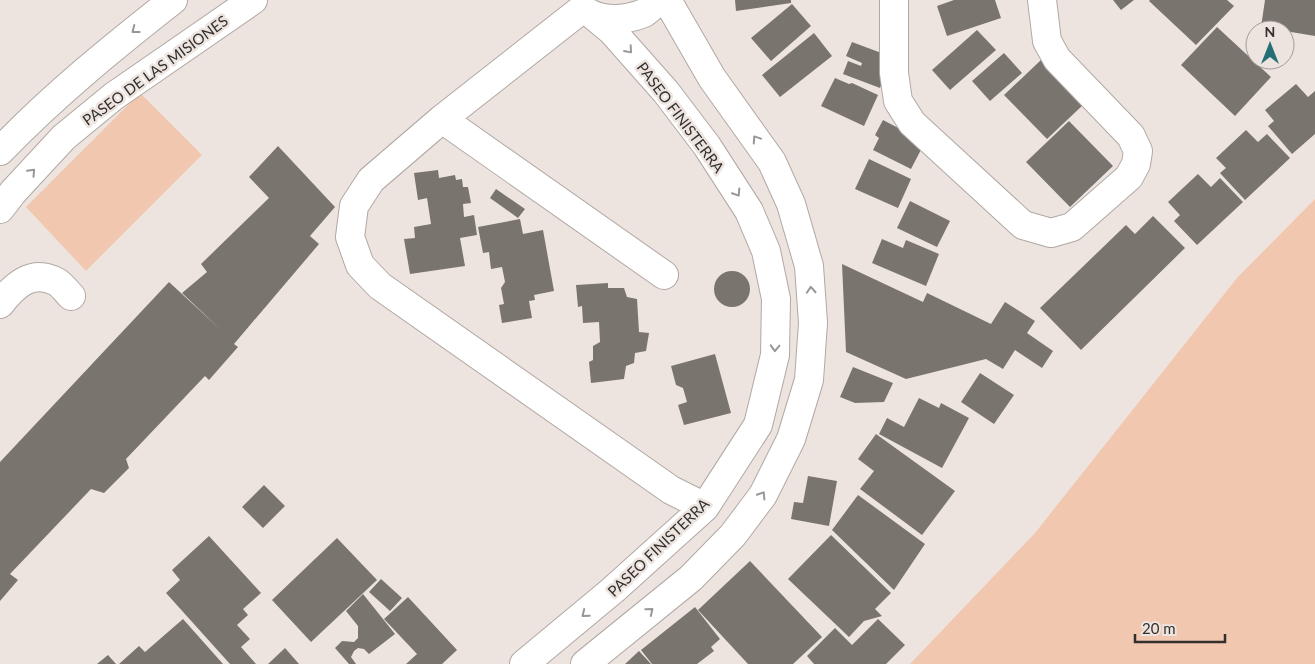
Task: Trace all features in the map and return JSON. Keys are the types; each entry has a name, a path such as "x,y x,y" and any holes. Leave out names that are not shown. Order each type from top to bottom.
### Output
{"street":[{"path":"0,151 38,112 105,54 174,0"},
{"name":"PASEO DE LAS MISIONES","path":"0,209 13,192 64,137 114,96 253,0"},
{"path":"659,0 645,12 620,20 583,8 442,119 371,180 354,206 350,237 360,265 380,286 671,490 705,507"},
{"path":"585,664 691,578 733,535 763,495 791,439 809,380 812,323 809,266 792,204 772,162 712,78 668,0"},
{"path":"894,0 894,73 898,101 912,123 1023,225 1051,232 1072,227 1129,177 1136,164 1138,151 1131,136 1057,59 1047,42 1042,0"},
{"name":"PASEO FINISTERRA","path":"524,664 613,590 705,507 758,425 775,355 776,299 766,251 749,211 707,146 666,92 612,31 583,8"},
{"path":"442,119 664,275"},
{"path":"0,304 12,288 26,280 42,277 58,282 71,296"}],"shaded area":[{"path":"140,93 202,155 86,271 26,207"},
{"path":"1315,199 1315,664 910,664 1035,533 1237,278"}],"building":[{"path":"735,0 791,0 791,3 736,11"},
{"path":"954,0 995,0 1001,18 947,36 937,6"},
{"path":"1113,0 1134,0 1121,10"},
{"path":"1150,0 1227,0 1234,6 1196,45"},
{"path":"1265,0 1315,0 1315,36 1295,33 1295,20 1262,20"},
{"path":"792,4 811,26 771,61 751,38"},
{"path":"1217,27 1245,53 1245,70 1263,70 1271,77 1235,116 1181,65"},
{"path":"977,30 996,50 950,90 932,70"},
{"path":"814,33 832,56 780,97 762,75"},
{"path":"852,42 892,57 880,88 843,74 848,61 861,66 862,63 846,56"},
{"path":"1004,53 1022,73 990,101 972,81"},
{"path":"1041,60 1084,104 1047,139 1004,95"},
{"path":"835,78 849,84 852,83 878,95 864,126 821,106"},
{"path":"1296,84 1308,97 1315,91 1315,134 1292,154 1268,126 1274,121 1265,110"},
{"path":"883,120 925,142 911,169 873,150 879,138 875,135"},
{"path":"1069,121 1113,166 1070,207 1026,162"},
{"path":"1246,130 1258,142 1267,134 1290,158 1245,200 1220,173 1226,168 1216,158"},
{"path":"278,146 335,207 310,236 319,244 234,344 238,347 209,380 205,376 126,459 129,468 104,493 91,489 10,574 18,580 0,601 0,462 169,282 221,330 182,293 207,272 201,264 269,198 249,177"},
{"path":"869,159 911,179 898,208 855,189"},
{"path":"438,170 439,178 455,175 456,180 462,179 463,187 468,187 471,203 463,204 464,217 474,215 477,235 460,238 465,266 410,274 404,239 415,238 414,227 431,224 427,198 418,200 414,173"},
{"path":"1198,174 1211,187 1220,178 1243,202 1197,245 1174,221 1180,215 1168,202"},
{"path":"496,189 525,209 518,218 490,198"},
{"path":"910,201 950,221 937,247 897,228"},
{"path":"1153,216 1185,248 1081,350 1040,308 1126,225 1135,234"},
{"path":"520,219 523,234 543,230 554,291 534,295 535,300 529,301 532,318 502,323 499,305 504,304 501,288 505,282 502,267 491,269 489,252 483,253 478,227"},
{"path":"882,239 903,248 906,240 939,254 926,286 872,263"},
{"path":"842,264 923,302 927,293 991,324 1005,302 1035,321 1027,333 1053,351 1042,368 1015,350 1003,369 986,359 906,379 846,352"},
{"path":"732,271 744,277 750,289 744,301 732,307 720,301 714,289 720,277"},
{"path":"608,283 608,288 624,288 627,297 637,299 639,332 649,333 646,351 635,353 634,363 626,366 624,379 591,383 589,362 593,360 593,346 600,342 599,322 583,323 582,306 578,307 576,285"},
{"path":"715,354 731,413 684,425 678,405 687,402 683,388 676,385 671,366"},
{"path":"853,367 893,383 884,402 855,403 840,397"},
{"path":"980,373 1014,395 994,424 961,402"},
{"path":"919,398 939,408 941,403 969,418 942,468 879,434 887,418 904,427"},
{"path":"876,434 955,491 922,535 860,489 874,471 858,459"},
{"path":"808,476 837,481 829,526 791,519 794,502 803,503"},
{"path":"264,485 285,506 263,528 242,507"},
{"path":"858,495 925,544 894,590 832,530"},
{"path":"831,535 891,593 875,609 882,616 864,621 849,637 788,579"},
{"path":"209,536 261,593 243,609 248,615 237,625 250,639 241,647 256,664 230,664 166,593 180,580 172,570"},
{"path":"337,538 377,580 311,642 272,600"},
{"path":"750,561 822,637 793,664 748,664 698,610"},
{"path":"381,579 402,598 390,611 369,592"},
{"path":"363,594 395,634 369,654 364,649 358,648 351,657 356,664 349,664 335,648 342,641 354,642 358,638 358,626 346,611"},
{"path":"408,597 457,650 442,664 406,664 417,654 384,619"},
{"path":"695,607 720,639 711,647 714,651 697,664 652,664 641,650"},
{"path":"183,619 223,664 119,664 139,646 145,652"},
{"path":"878,619 905,645 886,664 814,664 807,656 835,628 852,645"},
{"path":"285,648 299,664 268,664"},
{"path":"639,651 651,664 625,664"},
{"path":"108,655 116,664 97,664"}]}
